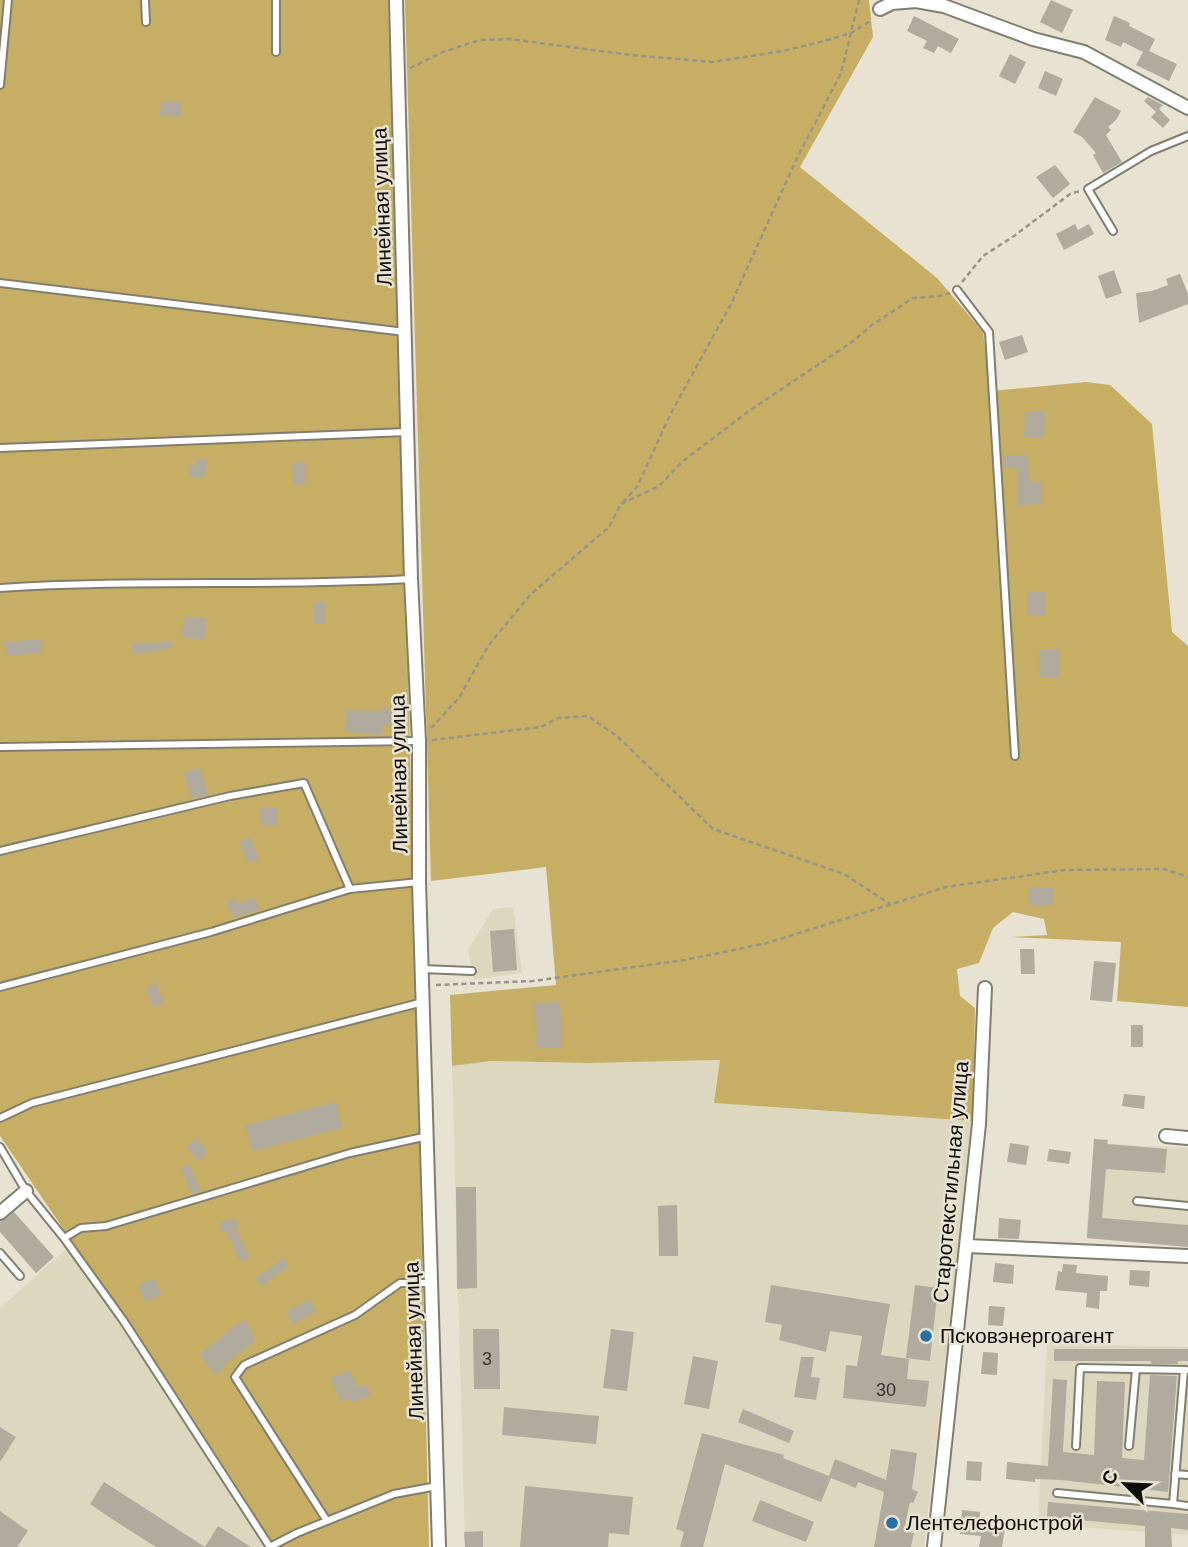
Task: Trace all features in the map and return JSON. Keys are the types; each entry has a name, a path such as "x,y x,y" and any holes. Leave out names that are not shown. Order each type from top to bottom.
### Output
{"street":[{"name":"Линейная улица","path":"396,0 411,579 419,741 419,882 439,1547"},
{"path":"880,9 892,3 916,1 937,4 1033,38 1084,52 1188,108"},
{"name":"Старотекстильная улица","path":"934,1547 979,1124 985,988"},
{"path":"1166,1136 1188,1138"},
{"path":"0,1213 26,1191"},
{"path":"967,1246 1188,1256"}],"lane":[{"path":"0,85 8,0"},
{"path":"145,0 146,22"},
{"path":"276,0 276,52"},
{"path":"1113,231 1088,189 1151,151 1188,136"},
{"path":"0,283 405,332"},
{"path":"957,290 989,332 1015,756"},
{"path":"0,448 407,432"},
{"path":"0,588 83,583 307,584 411,579"},
{"path":"0,747 419,741"},
{"path":"0,851 230,796 304,783 350,889"},
{"path":"0,987 211,932 350,889 419,882"},
{"path":"422,970 472,971"},
{"path":"0,1118 32,1103 422,1002"},
{"path":"64,1238 81,1228 106,1226 350,1153 428,1136"},
{"path":"0,1147 26,1191 64,1238 123,1320 270,1547 394,1494 437,1486"},
{"path":"1137,1201 1188,1206"},
{"path":"0,1253 20,1276"},
{"path":"327,1521 235,1377 244,1364 355,1315 400,1283 431,1283"},
{"path":"1076,1446 1080,1368 1186,1371 1173,1504"},
{"path":"1129,1446 1136,1369"},
{"path":"1175,1474 1188,1475"},
{"path":"1058,1493 1188,1506"}],"path":[{"path":"419,741 459,698 488,646 530,595 609,527 621,504 637,486 677,401 731,304 797,158 841,73 859,0"},
{"path":"398,71 415,67 443,52 480,40 510,39 631,55 712,62 783,51 851,33 875,18 880,9"},
{"path":"621,504 659,486 683,461 749,411 913,298 939,296 957,290 983,256 1070,194 1088,189"},
{"path":"419,741 541,727 558,718 588,716 617,736 713,829 844,874 890,904"},
{"path":"422,985 533,981 685,960 767,943 946,887 1065,870 1164,869 1188,877"}],"shaded area":[{"path":"0,0 392,0 429,1547 270,1547 73,1243 0,1136"},
{"path":"405,0 869,0 873,37 800,167 937,278 983,332 991,391 1086,382 1110,385 1152,424 1172,632 1188,646 1188,1007 1117,1001 1121,942 1010,937 1047,935 1044,919 1013,912 993,928 979,963 957,969 960,996 975,1008 973,1121 714,1103 720,1060 588,1063 491,1061 452,1066 450,995 556,985 546,867 431,881"},
{"path":"513,907 522,973 474,980 468,950 493,909"},
{"path":"721,1060 715,1103 973,1121 924,1547 465,1547 452,1066 491,1061 588,1063"},
{"path":"1094,1139 1108,1140 1108,1144 1188,1148 1188,1247 1086,1238"},
{"path":"73,1243 270,1547 0,1547 0,1308"},
{"path":"1047,1343 1188,1347 1188,1535 1038,1524"}],"building":[{"path":"1051,0 1073,10 1062,33 1040,22"},
{"path":"914,16 959,39 951,53 938,46 934,53 923,48 927,41 907,31"},
{"path":"1114,16 1155,39 1149,51 1177,64 1169,81 1136,65 1143,52 1123,42 1121,47 1105,40"},
{"path":"1010,54 1026,62 1015,84 999,76"},
{"path":"1045,71 1063,79 1056,96 1038,88"},
{"path":"1095,97 1121,111 1108,127 1111,130 1106,135 1122,162 1103,173 1093,155 1096,153 1082,137 1073,132"},
{"path":"1148,97 1163,105 1159,109 1170,120 1163,128 1151,117 1156,112 1144,101"},
{"path":"161,101 182,102 181,117 160,116"},
{"path":"1055,165 1070,184 1053,198 1036,177"},
{"path":"1075,224 1078,230 1089,224 1094,234 1064,250 1056,234"},
{"path":"1114,270 1122,293 1106,299 1098,276"},
{"path":"1180,274 1188,294 1188,304 1139,323 1136,293 1168,285 1166,279"},
{"path":"1022,335 1028,352 1005,360 999,342"},
{"path":"1025,411 1045,412 1044,438 1024,437"},
{"path":"1003,455 1028,455 1029,482 1042,482 1042,504 1017,505 1017,467 1003,468"},
{"path":"195,459 207,460 206,478 189,477 189,464 195,465"},
{"path":"305,462 306,484 294,485 292,463"},
{"path":"1027,592 1046,592 1045,616 1027,616"},
{"path":"313,602 326,602 326,624 314,624"},
{"path":"184,616 207,619 204,640 181,637"},
{"path":"41,639 42,653 7,656 4,642"},
{"path":"171,642 172,648 133,655 131,643"},
{"path":"1039,649 1060,649 1060,677 1039,677"},
{"path":"382,708 393,709 391,726 383,725 382,735 345,732 346,710 382,711"},
{"path":"200,768 209,795 192,799 183,773"},
{"path":"277,807 278,825 261,826 260,808"},
{"path":"250,837 259,860 248,863 239,842"},
{"path":"1030,887 1054,888 1053,906 1029,905"},
{"path":"235,898 238,903 255,898 259,910 234,918 226,904"},
{"path":"514,929 517,970 493,972 490,931"},
{"path":"1020,949 1034,949 1035,974 1021,974"},
{"path":"1094,961 1116,963 1112,1002 1090,1000"},
{"path":"157,983 164,1004 153,1007 146,988"},
{"path":"560,1002 562,1047 536,1048 534,1003"},
{"path":"1131,1025 1143,1025 1143,1047 1131,1047"},
{"path":"1124,1094 1145,1096 1144,1109 1122,1106"},
{"path":"336,1102 342,1128 252,1151 245,1125"},
{"path":"196,1138 208,1152 198,1161 186,1147"},
{"path":"1094,1139 1108,1140 1107,1144 1167,1149 1165,1173 1106,1169 1102,1218 1188,1225 1188,1247 1087,1238"},
{"path":"1010,1143 1029,1146 1026,1165 1007,1162"},
{"path":"1049,1149 1071,1152 1069,1164 1047,1161"},
{"path":"189,1164 201,1192 192,1194 180,1168"},
{"path":"456,1187 476,1187 477,1288 457,1289"},
{"path":"677,1205 678,1256 659,1256 658,1206"},
{"path":"14,1212 54,1257 36,1273 0,1232 0,1222"},
{"path":"236,1218 239,1228 236,1229 250,1258 240,1262 226,1231 221,1232 219,1223"},
{"path":"999,1218 1021,1220 1019,1239 998,1238"},
{"path":"284,1258 289,1266 261,1287 255,1278"},
{"path":"995,1263 1014,1265 1013,1284 993,1282"},
{"path":"1063,1264 1077,1265 1076,1273 1108,1276 1107,1291 1100,1291 1099,1309 1086,1307 1087,1293 1055,1290 1058,1271 1062,1272"},
{"path":"1130,1270 1150,1271 1149,1287 1129,1285"},
{"path":"154,1278 161,1295 145,1302 138,1285"},
{"path":"771,1285 890,1304 881,1355 909,1359 907,1379 929,1381 926,1407 843,1398 846,1365 857,1366 862,1336 830,1331 826,1352 779,1340 782,1325 765,1322"},
{"path":"915,1285 938,1288 930,1361 906,1358"},
{"path":"309,1299 316,1312 293,1325 286,1312"},
{"path":"989,1306 1005,1307 1003,1326 988,1325"},
{"path":"244,1319 256,1341 215,1375 199,1354"},
{"path":"473,1329 499,1329 500,1389 474,1389"},
{"path":"611,1329 634,1332 627,1391 603,1388"},
{"path":"1054,1349 1188,1349 1188,1361 1178,1361 1178,1364 1151,1364 1151,1361 1054,1361"},
{"path":"983,1352 998,1353 997,1375 981,1374"},
{"path":"693,1356 718,1361 709,1409 684,1404"},
{"path":"801,1357 814,1357 811,1377 820,1378 816,1400 794,1397"},
{"path":"350,1370 357,1387 366,1384 371,1395 353,1403 351,1398 341,1402 330,1378"},
{"path":"1150,1375 1177,1376 1168,1492 1061,1480 1035,1479 1035,1482 1006,1479 1007,1462 1048,1466 1053,1379 1067,1380 1063,1452 1094,1455 1097,1381 1125,1382 1122,1458 1144,1460"},
{"path":"504,1407 599,1416 596,1444 502,1435"},
{"path":"743,1409 794,1431 789,1443 738,1422"},
{"path":"0,1427 16,1437 0,1462"},
{"path":"702,1433 784,1455 783,1458 829,1476 835,1459 886,1480 891,1449 917,1453 912,1489 918,1492 913,1503 910,1502 904,1531 914,1533 911,1547 874,1547 884,1492 858,1482 856,1488 831,1478 821,1502 725,1464 703,1547 680,1547 684,1532 676,1529"},
{"path":"967,1461 982,1462 981,1481 966,1480"},
{"path":"104,1482 205,1547 156,1547 112,1519 90,1504"},
{"path":"525,1486 633,1497 629,1535 609,1533 608,1547 520,1547"},
{"path":"760,1500 814,1522 806,1542 752,1521"},
{"path":"1048,1502 1188,1514 1188,1530 1171,1528 1172,1547 1145,1547 1145,1526 1047,1517"},
{"path":"962,1510 980,1512 979,1524 1005,1528 1002,1547 979,1547 981,1536 960,1534"},
{"path":"0,1511 28,1531 17,1547 0,1547"},
{"path":"218,1526 251,1547 205,1547"},
{"path":"483,1531 483,1547 465,1547 464,1532"}],"place":[{"name":"Псковэнергоагент","path":"926,1336"},
{"name":"Лентелефонстрой","path":"892,1523"}]}
